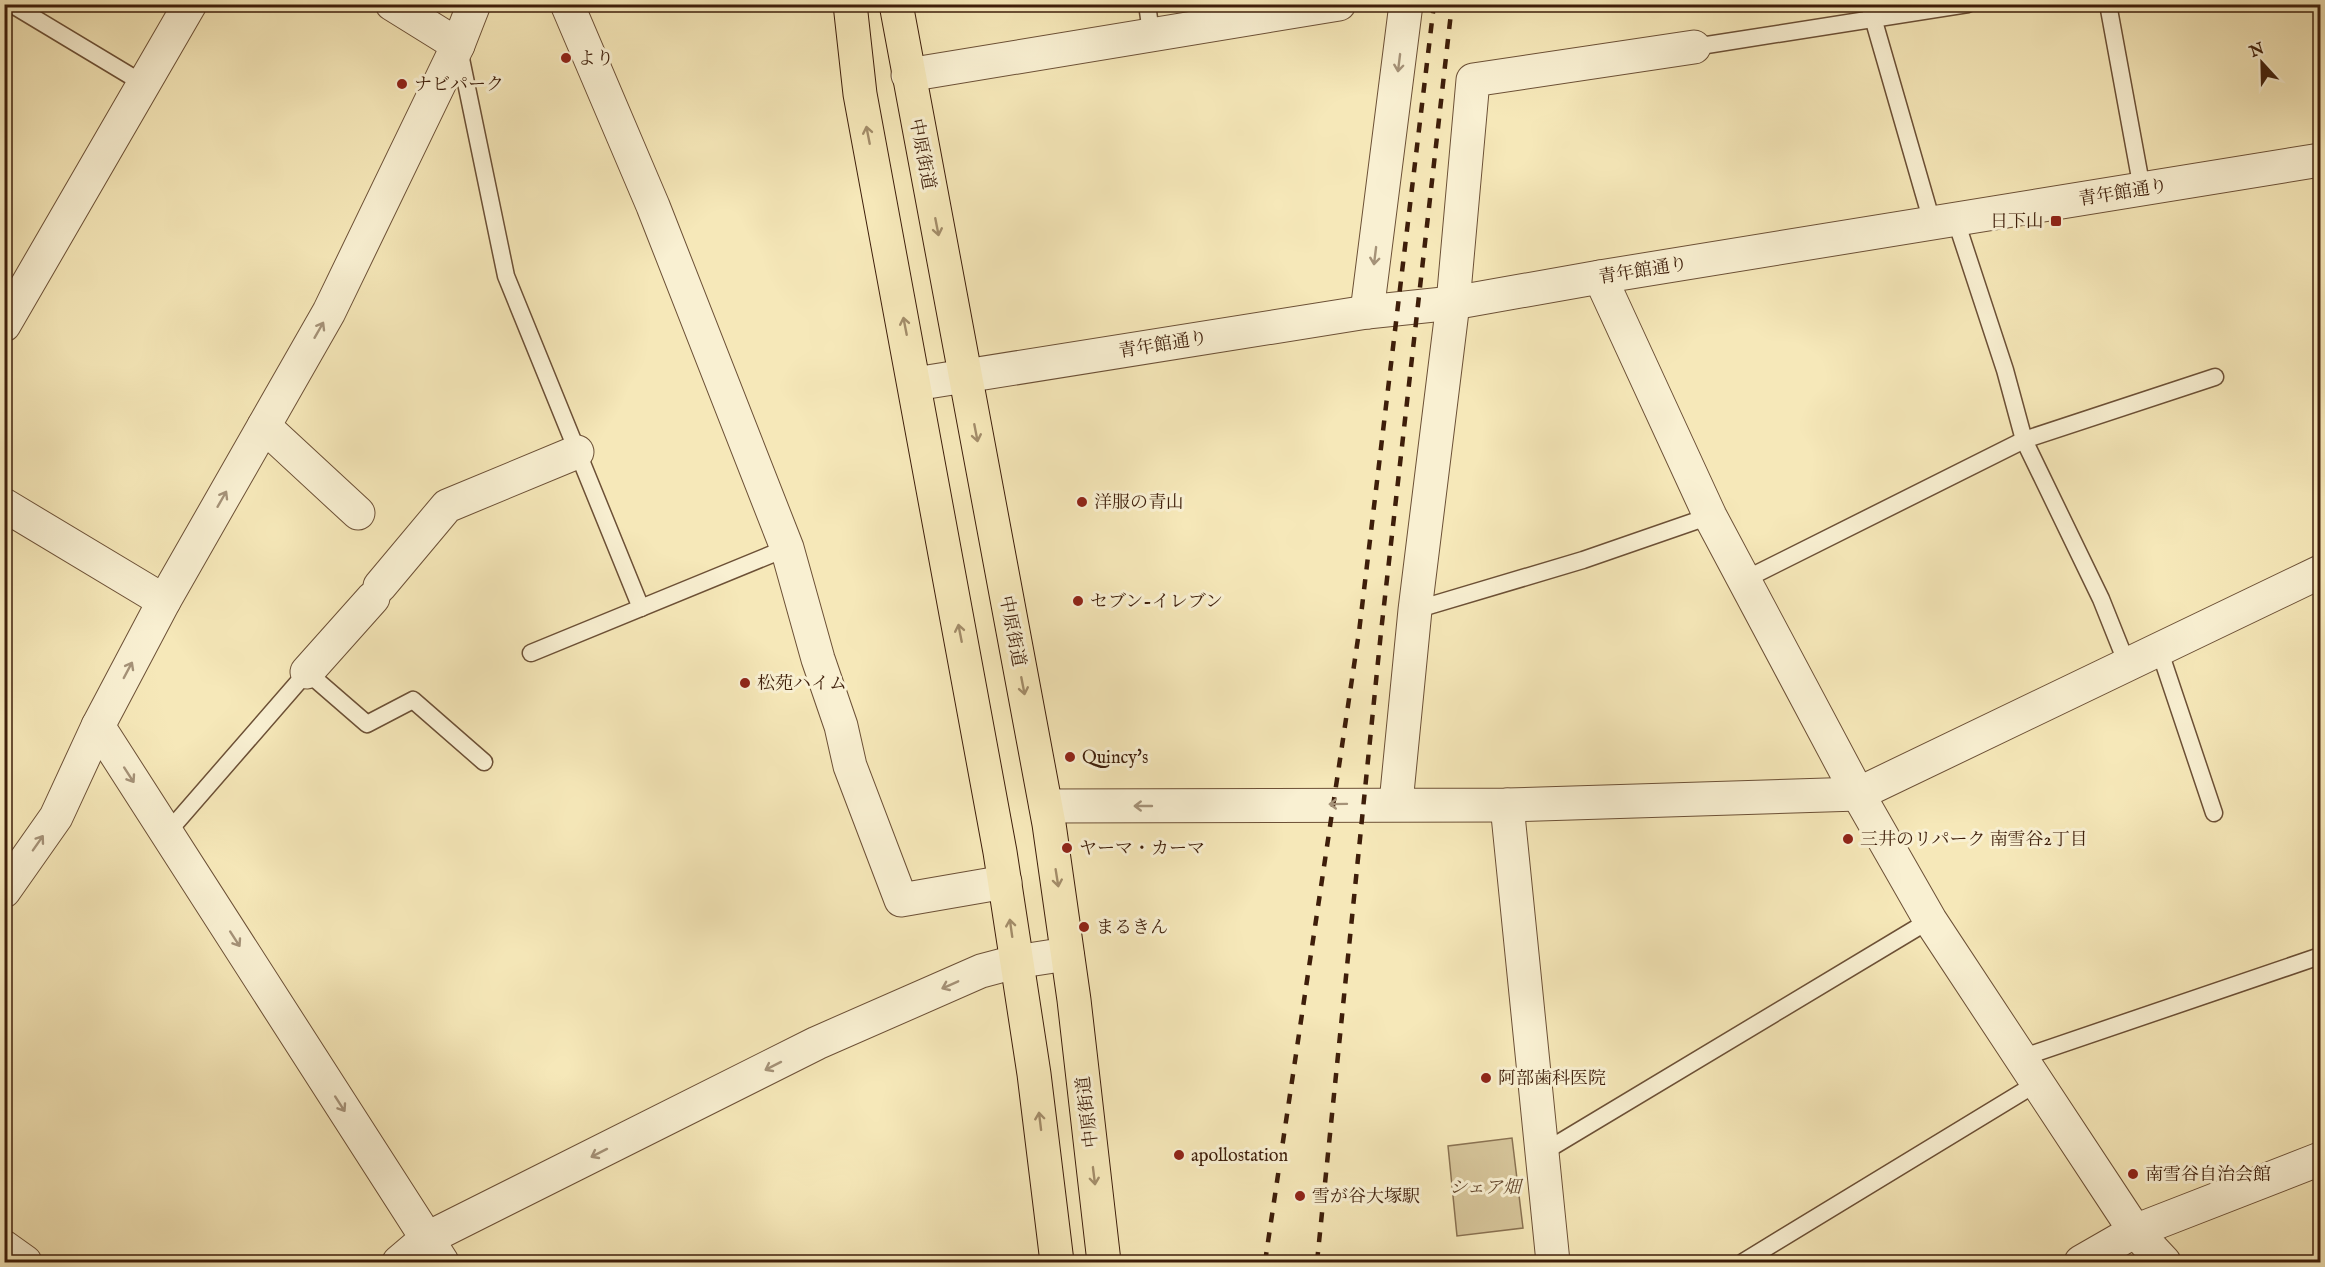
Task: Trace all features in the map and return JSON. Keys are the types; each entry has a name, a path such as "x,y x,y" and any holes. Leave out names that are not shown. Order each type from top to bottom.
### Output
{"main road":[{"path":"850,4 860,94 1005,882 1034,1074 1057,1263"},
{"name":"中原街道","path":"896,4 1046,806 1067,954 1104,1263"}],"street":[{"path":"4,325 190,4"},
{"path":"392,4 458,45"},
{"path":"4,891 57,818 98,726 164,601 329,312 458,45 474,4"},
{"path":"567,4 654,206 787,548 818,659 841,726 850,766 901,900 1005,882"},
{"path":"908,75 1149,19 1339,4"},
{"path":"1367,312 1406,4"},
{"path":"1396,803 1415,610 1453,303 1473,80 1694,47"},
{"name":"青年館通り","path":"915,384 1367,312 1453,303 1944,220 2320,160"},
{"path":"1600,277 1710,516 1858,794 1930,920 2135,1231 2164,1263"},
{"path":"264,426 358,513"},
{"path":"307,672 377,592 447,506 577,452"},
{"path":"4,505 164,601"},
{"path":"1046,806 1396,803 1507,805 1858,794 2320,572"},
{"path":"98,726 434,1251"},
{"path":"1507,805 1553,1263"},
{"path":"399,1263 434,1251 817,1044 981,971 1016,962 1067,954"},
{"path":"2081,1263 2135,1231 2320,1159"},
{"path":"4,1247 25,1263"}],"lane":[{"path":"11,4 144,84"},
{"path":"1694,47 1871,12 1968,4"},
{"path":"2108,4 2142,189"},
{"path":"1871,12 1944,220 2005,370 2024,440 2101,599 2127,664"},
{"path":"458,45 506,276 641,608"},
{"path":"1744,580 2024,440 2215,377"},
{"path":"1415,610 1583,560 1710,516"},
{"path":"531,653 787,548"},
{"path":"2159,649 2214,813"},
{"path":"167,833 307,672 367,724 413,700 484,762"},
{"path":"1542,1153 1930,920"},
{"path":"1743,1263 2029,1071 2320,956"}],"green space":[{"name":"シェア畑","path":"1512,1138 1523,1228 1457,1236 1448,1146"}],"railway":[{"path":"1265,1262 1359,632 1434,4"},
{"path":"1317,1262 1381,632 1452,4"}],"place":[{"name":"より","path":"566,58"},
{"name":"ナビパーク","path":"402,84"},
{"name":"日下山","path":"2056,221"},
{"name":"洋服の青山","path":"1082,502"},
{"name":"セブン-イレブン","path":"1078,601"},
{"name":"松苑ハイム","path":"745,683"},
{"name":"Quincy's","path":"1070,757"},
{"name":"三井のリパーク 南雪谷2丁目","path":"1848,839"},
{"name":"ヤーマ・カーマ","path":"1067,848"},
{"name":"まるきん","path":"1084,927"},
{"name":"阿部歯科医院","path":"1486,1078"},
{"name":"apollostation","path":"1179,1155"},
{"name":"南雪谷自治会館","path":"2133,1174"},
{"name":"雪が谷大塚駅","path":"1300,1196"}]}
